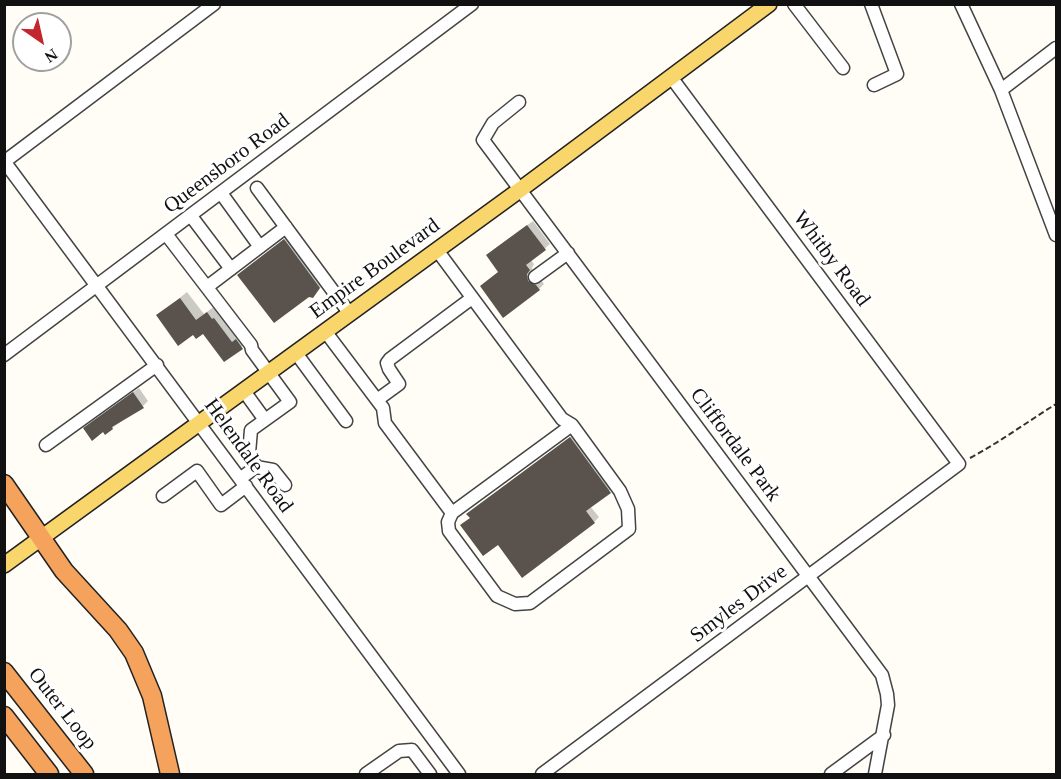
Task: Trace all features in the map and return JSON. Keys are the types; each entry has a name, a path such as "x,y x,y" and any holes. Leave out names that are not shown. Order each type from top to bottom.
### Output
{"highway":[{"path":"4,484 69,577 118,630 134,653 149,688 170,774"},
{"name":"Outer Loop","path":"4,672 84,774"},
{"path":"4,716 49,774"}],"main road":[{"name":"Empire Boulevard","path":"4,565 521,189 769,4"}],"street":[{"path":"5,161 214,4"},
{"name":"Queensboro Road","path":"4,355 472,4"},
{"path":"794,4 843,68"},
{"path":"871,4 897,74 874,85"},
{"path":"961,4 1001,90 1056,233"},
{"path":"1001,90 1056,48"},
{"name":"Whitby Road","path":"671,77 960,464"},
{"name":"Cliffordale Park","path":"519,102 493,123 483,140 882,675 888,705 875,774"},
{"name":"Helendale Road","path":"5,161 459,774"},
{"path":"257,188 350,314"},
{"path":"221,193 260,247"},
{"path":"191,216 231,269"},
{"path":"207,288 286,227"},
{"path":"166,234 290,402 251,430 249,453 256,467"},
{"path":"437,250 562,419 572,425 620,491 628,509 629,529 530,603 514,604 497,596 449,531 448,522 452,513 572,425"},
{"path":"535,277 568,253"},
{"path":"377,400 399,384 389,369 387,363 390,358 472,298"},
{"path":"325,331 383,408 385,423 452,513"},
{"path":"296,353 346,421"},
{"path":"46,445 157,365"},
{"path":"244,391 265,420"},
{"name":"Smyles Drive","path":"542,774 960,464"},
{"path":"163,496 197,471 221,505 256,467"},
{"path":"256,467 273,470 285,485"},
{"path":"831,774 884,735"},
{"path":"366,774 399,751 412,750 430,774"}],"path":[{"path":"960,464 995,445 1056,404"}],"building":[{"path":"527,225 546,250 526,265 530,270 527,274 528,281 540,290 503,318 480,286 498,272 486,255"},
{"path":"284,239 320,288 313,298 309,297 274,323 237,275"},
{"path":"180,298 196,320 207,312 232,342 236,339 243,349 224,362 203,334 196,339 193,335 178,346 156,315"},
{"path":"133,392 144,408 112,427 113,429 105,435 103,432 92,441 83,428"},
{"path":"570,437 611,493 586,511 595,523 522,578 498,545 483,556 460,525 470,518 466,514"}]}
